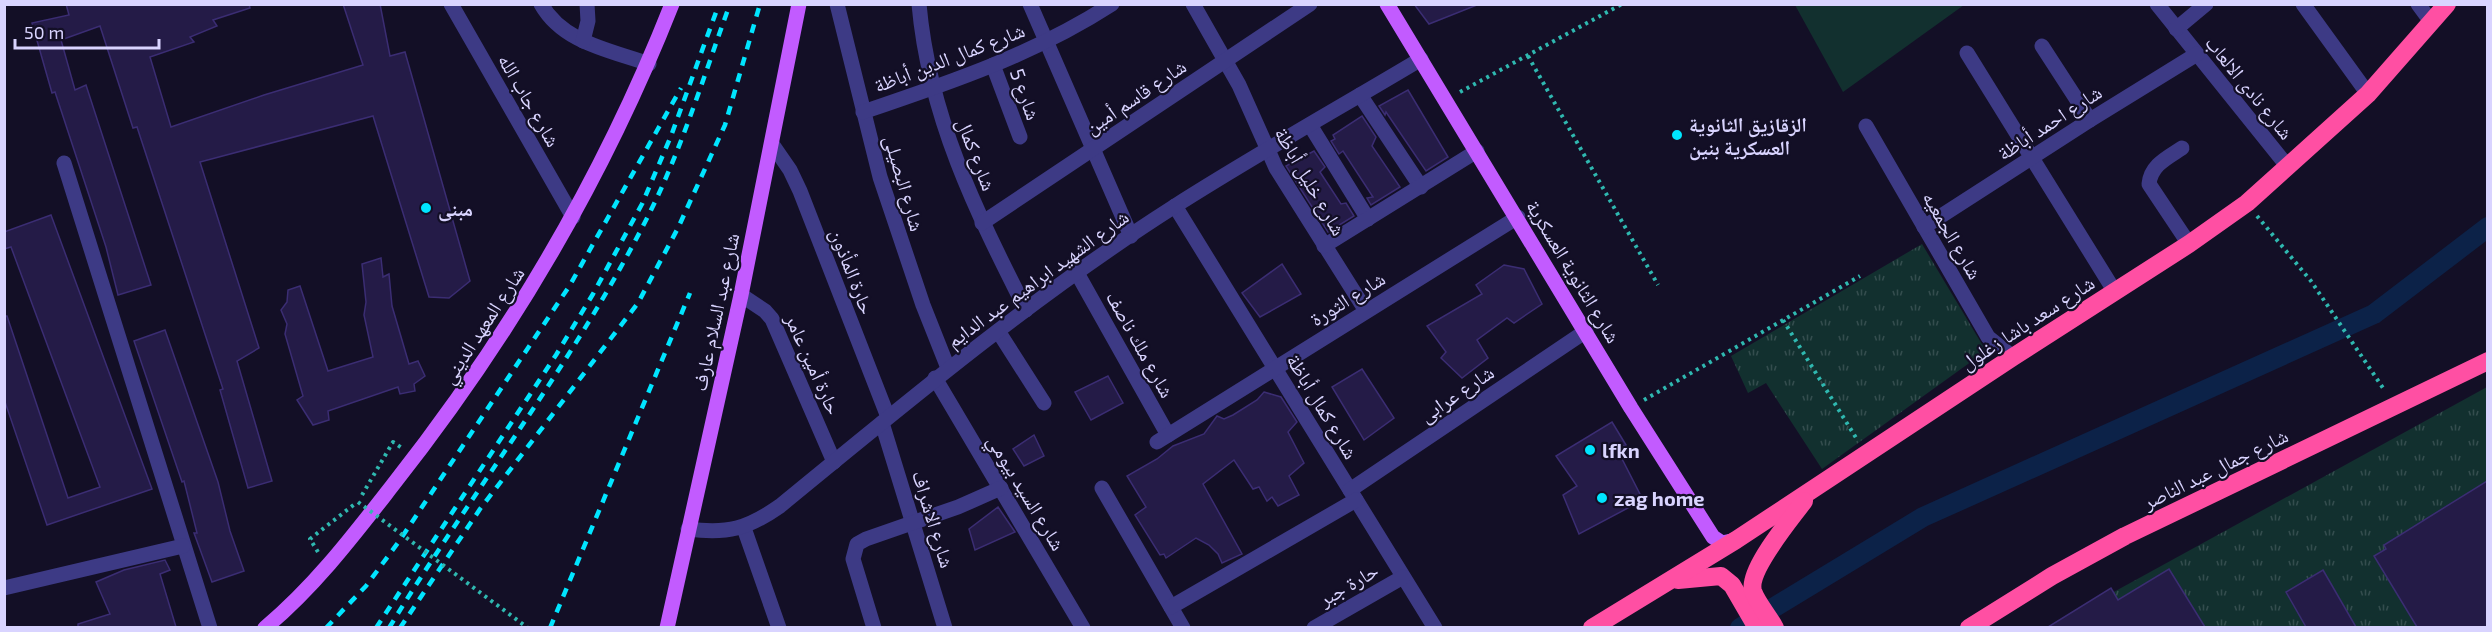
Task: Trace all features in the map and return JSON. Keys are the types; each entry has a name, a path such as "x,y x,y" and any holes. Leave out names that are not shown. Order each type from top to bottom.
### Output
{"highway":[{"name":"شارع سعد باشا زغلول","path":"1592,627 1736,540 2189,244 2247,203 2368,94 2432,24 2447,4"},
{"name":"شارع جمال عبد الناصر","path":"1979,625 2043,581 2124,536 2487,361"},
{"path":"1744,590 1774,541 1812,490"},
{"path":"1672,580 1721,576 1744,590 1775,627"},
{"path":"1744,590 1756,627"}],"main road":[{"name":"شارع المعهد الديني","path":"265,627 328,568 414,458 493,350 573,217 649,64 672,4"},
{"name":"شارع عبد السلام عارف","path":"668,627 741,295 800,4"},
{"name":"شارع الثانوية العسكرية","path":"1387,4 1518,217 1631,408 1715,540 1722,543 1736,540"}],"street":[{"name":"شارع جاب الله","path":"451,4 573,217"},
{"path":"541,4 552,22 566,34 649,64"},
{"path":"583,41 588,21 588,4"},
{"name":"شارع البصيلى","path":"837,4 863,112 900,242 948,368"},
{"name":"شارع كمال","path":"919,4 933,89 954,159 982,223 1026,310"},
{"path":"1029,4 1131,236"},
{"name":"شارع كمال الدين أباظة","path":"863,112 933,89 993,65 1046,42 1112,4"},
{"name":"شارع خليل أباظة","path":"1193,4 1239,85 1266,152 1366,311"},
{"name":"شارع قاسم أمين","path":"982,223 1310,4"},
{"name":"شارع نادى الالعاب","path":"2157,4 2288,167"},
{"path":"2176,29 2206,4"},
{"path":"2303,4 2368,94"},
{"path":"2418,4 2432,24"},
{"path":"2042,46 2090,120"},
{"path":"1967,53 2115,292"},
{"name":"شارع احمد أباظة","path":"1924,227 2197,54"},
{"name":"شارع الشهيد ابراهيم عبد الدايم","path":"688,529 706,531 744,528 780,506 935,378 1077,273 1175,206 1421,59"},
{"name":"شارع 5","path":"993,65 1020,137"},
{"path":"1360,95 1420,187"},
{"path":"1310,125 1368,219"},
{"name":"شارع الجمعيه","path":"1866,126 1988,337 2013,357"},
{"name":"حارة المأذون","path":"772,144 790,170 800,191 885,420"},
{"path":"2182,148 2155,167 2149,184 2189,244"},
{"path":"1324,246 1477,152"},
{"path":"64,163 210,627"},
{"name":"شارع كمال أباظة","path":"1175,206 1435,627"},
{"name":"شارع الثورة","path":"1162,439 1518,217"},
{"name":"شارع ملك ناصف","path":"1077,273 1162,439"},
{"name":"حارة أمين عامر","path":"741,295 765,311 772,319 834,462"},
{"path":"998,331 1044,403"},
{"name":"شارع عرابى","path":"1171,607 1353,495 1586,331"},
{"name":"شارع السيد بيومي","path":"935,378 1083,627"},
{"name":"شارع الاشراف","path":"885,420 945,627"},
{"path":"874,627 855,564 855,549 861,541 966,504 1001,488"},
{"path":"1102,488 1183,627"},
{"path":"744,528 779,627"},
{"path":"4,588 183,546"},
{"name":"حارة جبر","path":"1314,627 1403,577"}],"path":[{"path":"1446,100 1622,4"},
{"path":"1528,56 1658,285"},
{"path":"2247,203 2311,281 2394,406"},
{"path":"1631,408 1860,276"},
{"path":"1783,320 1866,454"},
{"path":"310,539 358,502 393,442"},
{"path":"358,502 528,627"}],"green space":[{"path":"1795,5 1964,5 1843,92"},
{"path":"1922,244 1986,351 1822,469 1766,383 1748,393 1731,356"},
{"path":"2487,387 2487,627 2050,627"}],"building":[{"path":"66,4 249,4 250,8 213,20 217,26 190,37 194,42 150,57 171,127 264,95 363,65 343,4 380,4 390,56 405,52 470,281 449,298 429,297 373,116 200,162 259,348 237,361 272,481 248,488 220,390 223,389 137,127 133,128 100,26 61,40 75,90 86,85 151,285 118,295 106,247 55,92 52,93 32,23 69,15"},
{"path":"1414,4 1476,4 1477,5 1429,24"},
{"path":"1408,90 1448,157 1426,171 1386,112 1385,115 1379,106"},
{"path":"1362,116 1376,137 1372,146 1400,187 1371,205 1367,198 1373,197 1343,151 1339,154 1331,141 1335,139 1333,135"},
{"path":"1314,151 1325,167 1320,172 1341,204 1346,203 1354,216 1328,232 1286,166"},
{"path":"51,215 152,489 47,525 4,399 4,316 7,316 68,498 100,487 11,247 4,249 4,232"},
{"path":"381,258 383,277 389,274 392,306 409,364 418,361 425,376 414,384 415,391 400,394 398,387 328,411 329,420 313,425 297,400 303,396 285,334 287,324 281,310 287,302 288,290 300,286 328,371 373,357 364,315 366,302 362,264"},
{"path":"1282,264 1301,294 1260,317 1242,293"},
{"path":"1504,265 1524,269 1542,304 1514,323 1507,318 1477,340 1488,358 1462,378 1441,358 1446,352 1427,326 1482,294 1476,285"},
{"path":"165,330 218,482 230,531 244,571 212,582 194,533 197,533 184,481 182,482 134,341"},
{"path":"1362,369 1394,418 1364,440 1332,387"},
{"path":"1108,376 1123,403 1091,420 1075,392"},
{"path":"1264,392 1281,397 1297,422 1288,432 1304,463 1289,476 1299,495 1278,506 1272,497 1267,501 1259,487 1253,489 1234,460 1203,484 1242,554 1222,563 1218,554 1209,545 1196,538 1166,558 1164,554 1160,555 1135,515 1146,507 1127,476 1157,459 1173,446 1204,434 1217,416 1224,419 1233,415 1257,400"},
{"path":"1612,422 1626,445 1617,449 1643,500 1579,534 1563,495 1577,486 1556,456"},
{"path":"1034,435 1044,456 1024,466 1013,449"},
{"path":"2487,481 2487,627 2417,627 2374,556 2386,549 2384,545"},
{"path":"998,507 1015,532 975,550 969,529"},
{"path":"165,560 170,570 160,574 176,627 78,627 78,624 110,614 96,582 124,570"},
{"path":"2169,569 2205,627 2048,627 2111,588 2118,600"},
{"path":"2323,570 2356,627 2306,627 2286,592"}],"waterway":[{"path":"1740,628 1923,517 2374,314 2488,227"}],"railway":[{"path":"376,628 556,355 593,294 642,204 671,136 719,4"},
{"path":"389,628 585,328 644,224 669,171 730,4"},
{"path":"400,628 480,509 638,303 678,228 725,125 760,4"},
{"path":"326,628 366,586 400,540 570,285 681,88"},
{"path":"550,628 690,293"}],"place":[{"name":"الزقازيق الثانوية العسكرية بنين","path":"1677,135"},
{"name":"مبنى","path":"426,208"},
{"name":"lfkn","path":"1590,450"},
{"name":"zag home","path":"1602,498"}]}
